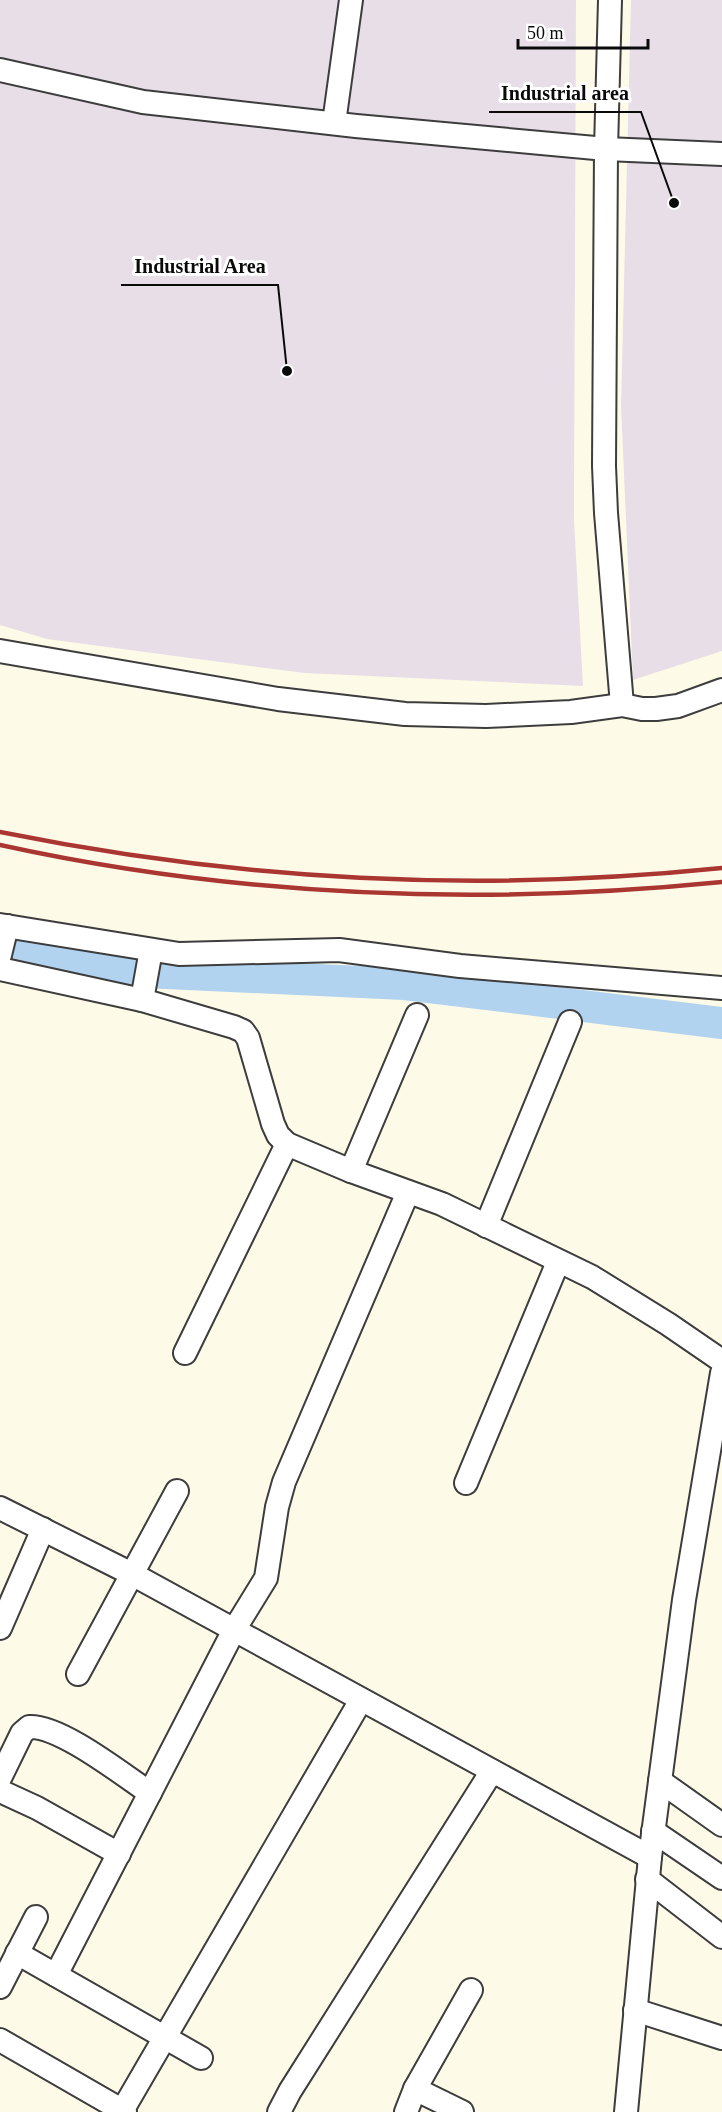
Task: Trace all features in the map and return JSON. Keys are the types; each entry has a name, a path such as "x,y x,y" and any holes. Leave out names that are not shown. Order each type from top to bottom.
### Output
{"street":[{"path":"334,123 351,0"},
{"path":"610,0 606,149 604,478 622,705"},
{"path":"0,70 143,102 606,149 722,154"},
{"path":"0,651 278,699 405,714 486,716 571,712 622,705 642,709 678,706 722,690"},
{"path":"0,955 4,926 179,954 339,950 460,966 722,988"},
{"path":"142,1000 151,950"},
{"path":"0,969 142,1000 243,1031 253,1050 273,1124 278,1135 286,1144 351,1171 442,1204 591,1277 668,1324 722,1361"},
{"path":"351,1171 417,1015"},
{"path":"486,1226 570,1022"},
{"path":"185,1353 286,1144"},
{"path":"56,1975 234,1630 266,1578 277,1507 284,1482 408,1192"},
{"path":"466,1483 558,1262"},
{"path":"626,2112 648,1868 684,1600 717,1432 722,1373"},
{"path":"78,1674 177,1491"},
{"path":"0,1508 132,1575 492,1771 648,1868 722,1937"},
{"path":"0,1628 43,1530"},
{"path":"0,2040 123,2111 361,1700"},
{"path":"0,1778 22,1733 29,1727 40,1726 106,1763 150,1793"},
{"path":"279,2112 492,1771"},
{"path":"660,1781 722,1825"},
{"path":"0,1791 47,1813 119,1854"},
{"path":"653,1831 722,1878"},
{"path":"0,1987 36,1917"},
{"path":"17,1953 201,2058"},
{"path":"406,2112 415,2089 471,1990"},
{"path":"635,2010 722,2038"},
{"path":"415,2089 462,2112"}],"shaded area":[{"path":"0,0 576,0 574,519 583,686 304,673 47,639 0,625"},
{"path":"631,0 722,0 722,651 633,680 621,406"}],"waterway":[{"path":"0,949 102,970 404,984 722,1023"}],"railway":[{"path":"0,832 90,849 180,862 270,872 360,878 450,881 540,880 631,876 722,868"},
{"path":"0,845 89,863 179,876 269,886 360,892 450,895 541,894 722,882"}],"place":[{"name":"Industrial area","path":"674,203"},
{"name":"Industrial Area","path":"287,371"}]}
